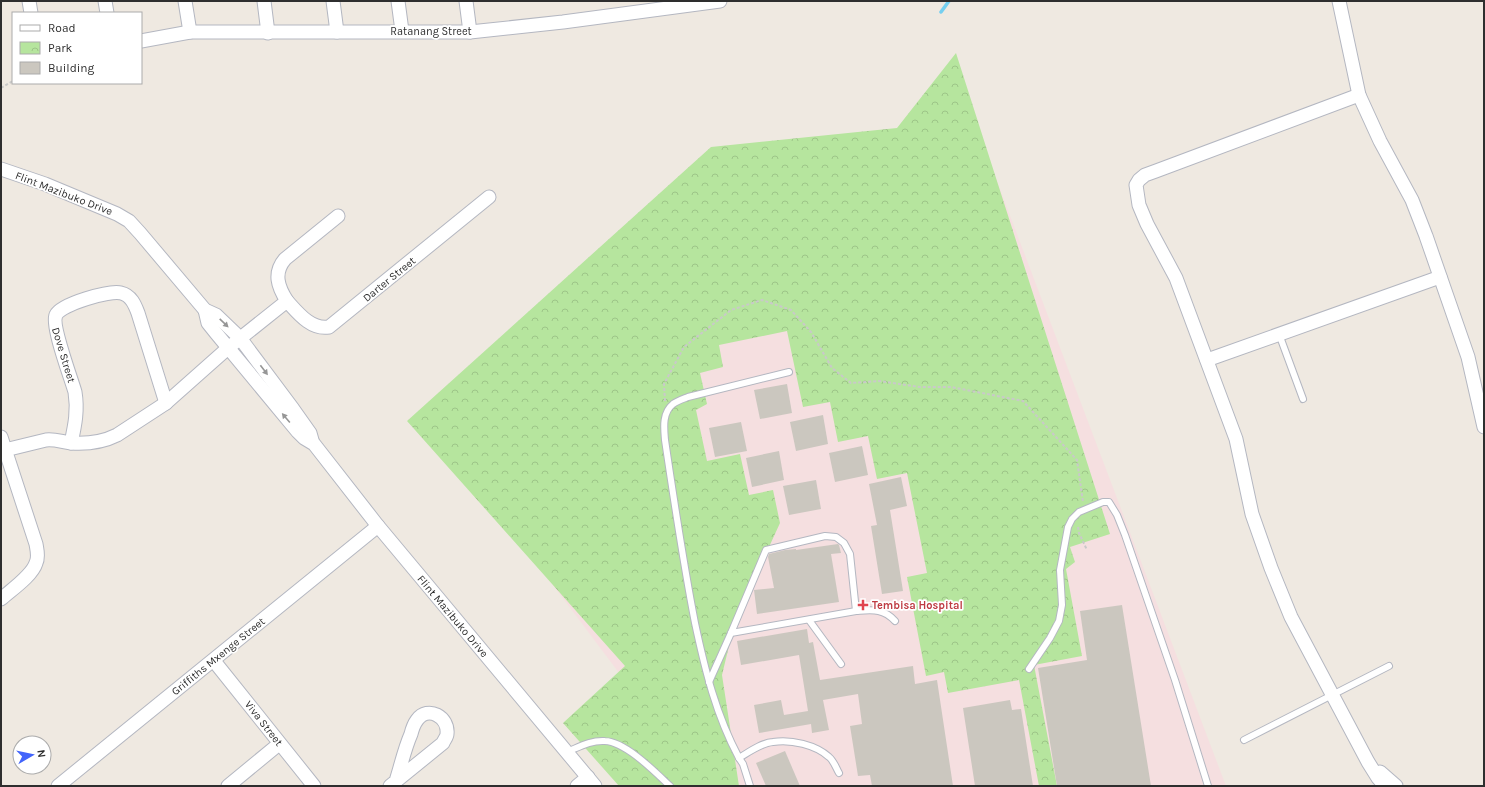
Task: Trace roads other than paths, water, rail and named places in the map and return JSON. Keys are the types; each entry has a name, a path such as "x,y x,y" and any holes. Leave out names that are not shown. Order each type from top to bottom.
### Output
{"street":[{"path":"29,1 30,12"},
{"path":"105,1 107,12"},
{"path":"185,1 190,32"},
{"path":"264,1 268,33"},
{"path":"333,1 337,32"},
{"path":"398,1 402,32"},
{"path":"466,1 470,32"},
{"name":"Ratanang Street","path":"142,41 190,32 470,32 563,22 720,1"},
{"path":"1339,1 1359,95 1380,141 1412,200 1468,358 1484,427"},
{"path":"1359,95 1144,175 1136,185 1139,205 1147,224 1176,278 1236,439 1252,514 1271,568 1291,617 1368,762 1385,786"},
{"name":"Flint Mazibuko Drive","path":"1,169 45,184 117,214 129,222 140,233 205,310 216,315 240,338 310,433 314,444 378,526 591,782"},
{"name":"Darter Street","path":"338,216 279,265 278,284 287,301 312,325 318,328 329,327 489,197"},
{"path":"1207,360 1440,277"},
{"name":"Dove Street","path":"71,443 76,421 76,392 54,321 55,315 60,309 72,303 112,292 121,293 128,296 133,302 138,313 166,403"},
{"path":"1,599 32,571 38,556 36,544 2,446 52,439 71,443 94,442 109,439 166,403 228,348 287,301"},
{"name":"Flint Mazibuko Drive","path":"205,310 208,323 228,348 295,428 304,438 314,444"},
{"name":"Griffiths Mxenge Street","path":"58,786 214,661 378,526"},
{"name":"Viva Street","path":"214,661 314,786"},
{"path":"428,713 436,714 446,725 447,735 443,743 393,784 406,744 417,720 428,713"},
{"path":"228,786 279,744"},
{"path":"1368,762 1396,786"},
{"path":"577,786 591,782"}],"lane":[{"path":"1280,334 1303,399"},
{"path":"750,786 743,764 719,716 708,683 689,590 664,440 664,425 666,414 673,404 688,397 789,372"},
{"path":"1030,669 1059,621 1062,605 1060,570 1068,527 1075,515 1083,510 1106,502 1111,504 1118,515 1208,786"},
{"path":"708,683 766,550 825,536 836,537 844,543 850,554 856,611"},
{"path":"731,633 856,611 874,610 885,612 895,621"},
{"path":"809,620 841,664"},
{"path":"1244,740 1389,666"},
{"path":"567,752 597,741 614,743 644,762 670,786"},
{"path":"739,758 763,745 772,742 790,742 807,746 824,753 831,758 839,773"}],"waterway":[{"path":"941,12 949,1"}],"place":[{"name":"Tembisa Hospital","path":"863,605"}]}
